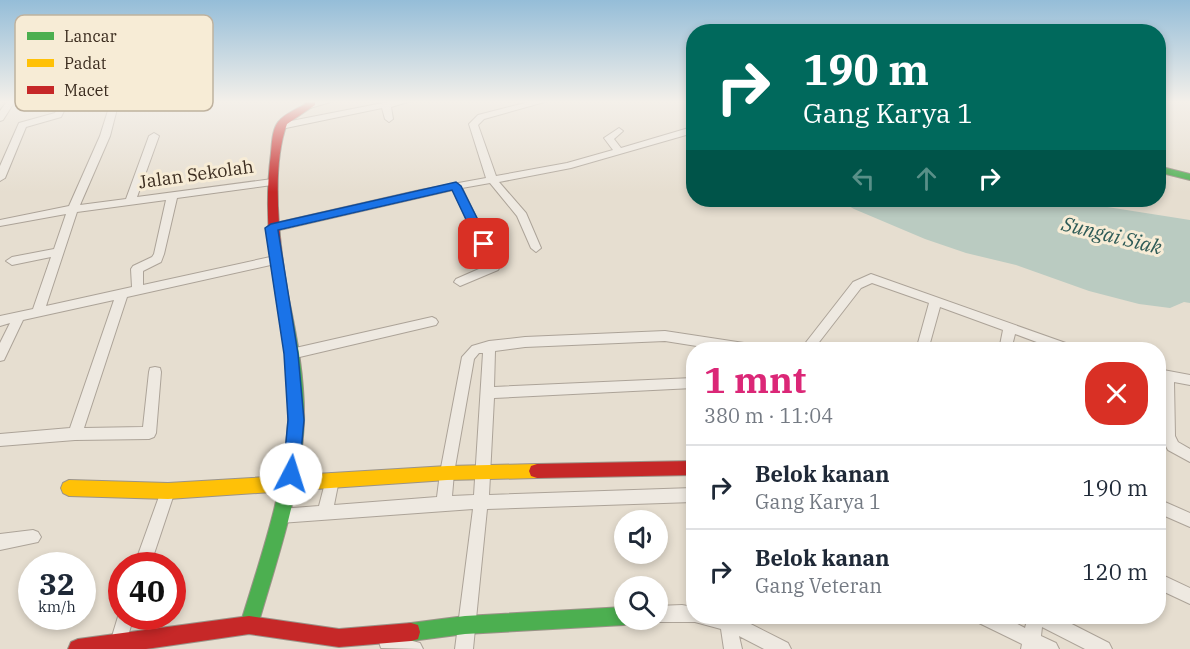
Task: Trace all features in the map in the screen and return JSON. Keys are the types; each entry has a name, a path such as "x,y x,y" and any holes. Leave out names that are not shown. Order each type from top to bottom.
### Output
{"street":[{"path":"0,178 19,131"},
{"path":"38,312 73,209 106,131"},
{"path":"272,182 280,131"},
{"path":"477,131 492,180 522,215 536,248"},
{"path":"618,131 610,135 609,138 619,152"},
{"path":"271,228 456,186 568,166 686,132"},
{"path":"130,202 154,136"},
{"path":"1166,171 1190,177"},
{"name":"Jalan Sekolah","path":"0,223 73,209 272,182 271,228 291,354 296,420 290,483 249,625"},
{"path":"456,186 494,267 460,282"},
{"path":"138,291 137,269 157,259 172,196"},
{"path":"12,261 57,252"},
{"path":"0,321 275,260"},
{"path":"812,342 857,285 868,278 1051,342"},
{"path":"75,434 121,296"},
{"path":"924,342 936,301"},
{"path":"0,356 19,317"},
{"path":"291,354 432,322"},
{"path":"1007,342 1010,327"},
{"path":"444,503 447,473 468,357 476,349 489,345 525,342 665,336 704,342"},
{"path":"464,649 484,474 489,345"},
{"path":"0,440 75,434 148,434 155,372"},
{"path":"1166,376 1190,380"},
{"path":"487,393 686,383"},
{"path":"1166,412 1168,437 1173,446 1190,456"},
{"path":"69,488 168,491 447,473 686,468"},
{"path":"325,513 332,480"},
{"path":"147,552 168,491"},
{"path":"280,516 444,503 686,495"},
{"path":"1166,510 1190,520"},
{"path":"0,542 33,537"},
{"path":"1166,585 1190,596"},
{"path":"668,614 686,614"},
{"path":"78,649 249,625 335,643 465,625 614,617"},
{"path":"728,624 733,649"},
{"path":"732,624 782,649"},
{"path":"996,624 1031,645 1050,649"},
{"path":"1031,645 1035,624"},
{"path":"1053,624 1103,649"},
{"path":"118,643 122,630"},
{"path":"368,637 414,649"}],"water":[{"name":"Sungai Siak","path":"850,207 1107,207 1190,220 1190,303 1184,302 1170,308 1139,304 1089,291 1016,265 966,253 925,239"}],"traffic: fast":[{"path":"1166,171 1190,177"},
{"path":"249,625 285,500 294,449 295,375 282,295"},
{"path":"411,632 465,625 614,617"}],"traffic: slow":[{"path":"69,488 168,491 447,473 537,471"}],"traffic: jam":[{"path":"280,131 274,172 273,207 282,295"},
{"path":"537,471 686,468"},
{"path":"78,649 249,625 339,638 411,632"}],"route":[{"path":"291,474 296,420 290,338 271,228 456,186 484,244"}]}
